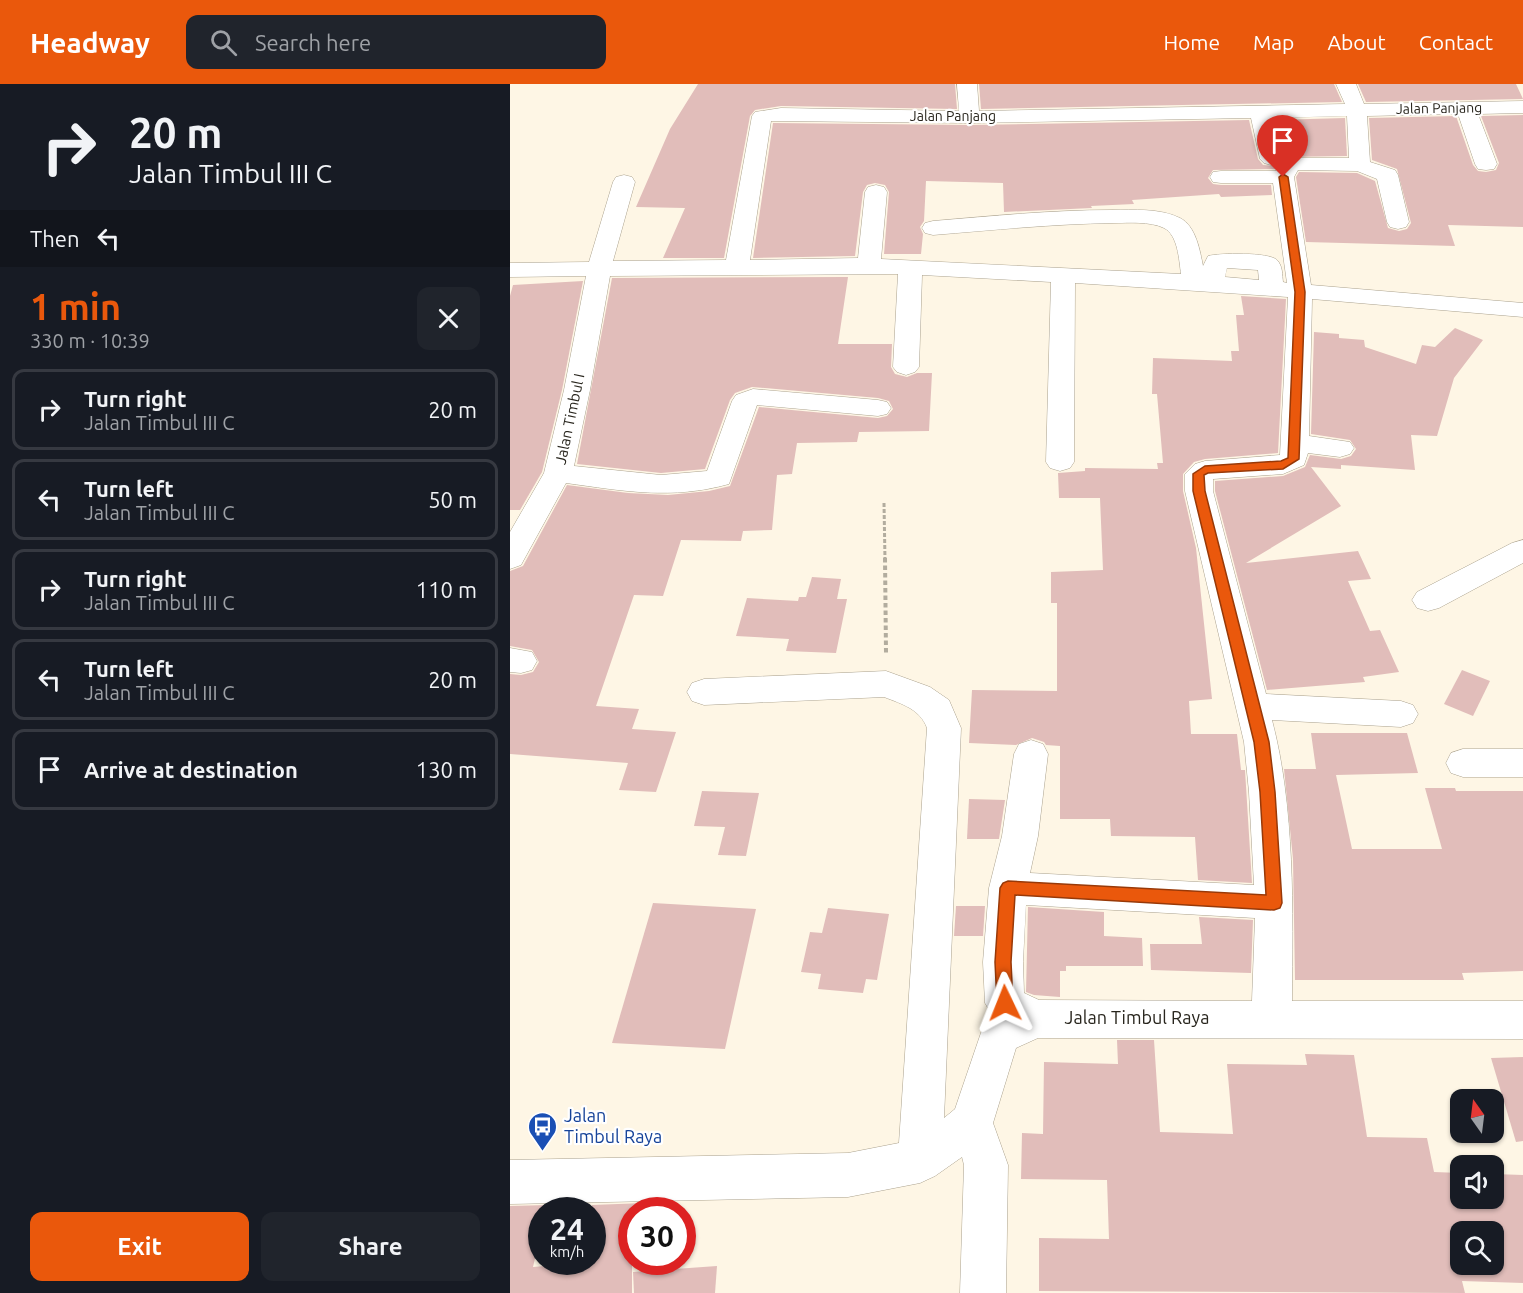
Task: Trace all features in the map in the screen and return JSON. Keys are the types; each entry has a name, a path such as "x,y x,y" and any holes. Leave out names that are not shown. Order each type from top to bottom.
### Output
{"street":[{"path":"967,84 970,117"},
{"path":"1346,84 1358,110 1360,165"},
{"name":"Jalan Panjang","path":"737,266 762,117 781,114 970,117 1196,103 1260,111 1523,108"},
{"path":"1466,108 1486,164"},
{"path":"1260,111 1271,159"},
{"path":"1272,1018 1274,903 1268,792 1262,742 1199,491 1199,474 1205,470 1283,465 1294,459 1283,177 1291,164 1360,165 1387,175 1398,222"},
{"path":"1221,177 1283,177"},
{"name":"Jalan Timbul I","path":"510,558 558,473 577,390 599,269 624,183"},
{"path":"869,265 876,192"},
{"path":"933,228 1119,216 1157,218 1173,224 1183,234 1203,283"},
{"path":"510,270 869,265 1203,283 1523,310"},
{"path":"906,368 910,267"},
{"path":"1060,462 1063,274"},
{"path":"558,473 688,485 707,482 719,477 745,402 753,397 878,408"},
{"path":"1295,443 1340,448"},
{"path":"1428,600 1523,550"},
{"path":"704,692 886,684 918,696 938,709 944,728 920,1161"},
{"path":"1253,706 1401,714"},
{"path":"1031,754 1020,836 1008,888 1003,962 1005,1003 1036,1019"},
{"path":"1463,763 1523,763"},
{"path":"1008,888 1274,903"},
{"name":"Jalan Timbul Raya","path":"972,1123 999,1035 1036,1019 1523,1020"},
{"path":"510,1182 848,1175 920,1161 972,1123 986,1165 983,1293"}],"path":[{"path":"884,503 886,684"}],"building":[{"path":"698,84 955,84 957,109 781,106 755,110 750,116 724,258 663,258 685,208 636,207 670,129"},
{"path":"979,84 1334,84 1342,102 981,109"},
{"path":"1358,84 1516,84 1523,99 1366,102"},
{"path":"1523,115 1523,227 1448,225 1455,246 1306,242 1296,177 1299,172 1357,173 1375,181 1388,228 1399,231 1407,229 1411,223 1397,169 1372,160 1369,118 1456,116 1473,165 1478,171 1486,172 1496,170 1499,163 1481,116"},
{"path":"1345,118 1347,156 1284,157 1275,120"},
{"path":"1249,120 1258,159 1263,165 1276,166 1275,169 1213,170 1208,178 1213,184 1221,185 1271,185 1272,195 1221,197 1219,194 1132,200 1134,204 1091,206 1092,208 1004,212 1003,183 926,181 924,221 920,227 923,234 921,254 884,254 889,192 885,185 875,183 867,185 863,192 855,256 753,258 773,123 970,125"},
{"path":"848,277 838,344 892,344 891,367 895,374 907,377 917,373 932,373 929,431 859,432 857,442 797,443 792,474 777,475 772,530 743,531 741,541 681,540 663,596 634,595 596,706 639,709 632,729 676,732 656,792 619,790 628,763 510,754 510,674 521,675 533,672 539,662 532,650 510,646 510,571 523,566 567,485 628,493 668,495 709,491 730,486 759,407 878,418 887,416 893,409 889,401 878,398 752,387 735,393 730,400 705,469 661,473 577,464 612,278"},
{"path":"583,281 562,390 542,472 520,510 510,510 510,296 513,285"},
{"path":"1241,296 1286,299 1278,453 1205,459 1194,462 1183,474 1183,491 1196,548 1212,699 1189,701 1191,734 1237,734 1241,770 1245,770 1252,883 1198,880 1195,837 1111,836 1110,819 1060,819 1060,746 1046,745 1032,738 1016,745 969,743 972,690 1057,691 1057,603 1051,603 1051,572 1103,570 1100,498 1059,498 1058,473 1085,471 1085,468 1158,469 1157,463 1163,463 1157,394 1152,394 1153,358 1232,361 1231,351 1239,351 1236,315 1244,315"},
{"path":"1455,328 1483,340 1454,378 1437,436 1411,435 1415,470 1341,465 1341,469 1311,467 1341,506 1246,563 1358,551 1371,579 1348,581 1370,631 1380,630 1399,672 1363,677 1365,682 1267,690 1215,491 1215,481 1283,476 1305,467 1310,455 1341,459 1351,456 1356,449 1350,440 1311,434 1314,332 1339,334 1339,338 1364,340 1365,347 1416,364 1422,345 1435,347"},
{"path":"812,577 841,579 837,599 847,599 836,653 786,651 789,639 736,636 747,598 798,601 799,597 806,597"},
{"path":"1462,670 1490,681 1473,716 1444,704"},
{"path":"1311,733 1407,733 1418,773 1336,775 1352,849 1442,849 1425,788 1455,788 1456,791 1523,791 1523,971 1462,973 1464,980 1295,980 1293,859 1284,769 1316,769"},
{"path":"702,791 759,793 746,856 718,855 725,827 694,826"},
{"path":"969,799 1005,800 999,839 967,839"},
{"path":"653,903 756,909 725,1049 612,1043"},
{"path":"956,906 985,906 983,936 954,936"},
{"path":"1028,907 1104,912 1104,936 1142,938 1143,966 1066,966 1066,971 1060,971 1060,997 1034,995 1026,992"},
{"path":"828,908 889,914 877,980 866,979 863,993 818,989 821,974 801,972 810,932 822,933"},
{"path":"1199,917 1253,920 1251,973 1151,970 1150,944 1202,944"},
{"path":"1117,1040 1154,1040 1160,1132 1233,1134 1227,1064 1307,1065 1305,1054 1354,1055 1367,1137 1427,1138 1434,1172 1450,1173 1450,1209 1504,1209 1504,1174 1523,1175 1523,1283 1462,1281 1465,1293 1039,1291 1039,1238 1109,1239 1107,1180 1021,1179 1022,1133 1043,1134 1044,1062 1118,1064"},
{"path":"1523,1057 1523,1141 1516,1142 1504,1102 1504,1089 1500,1089 1491,1058"},
{"path":"606,1204 618,1204 618,1275 632,1275 632,1293 510,1293 510,1206 528,1206 528,1275 606,1275"},
{"path":"717,1266 715,1293 634,1293 633,1275 696,1275 696,1268"}],"place":[{"name":"Jalan Timbul Raya","path":"543,1152"}],"route":[{"path":"1005,1003 1003,962 1008,888 1274,903 1268,792 1262,742 1199,491 1199,474 1205,470 1283,465 1294,459 1300,292 1283,177"}]}
